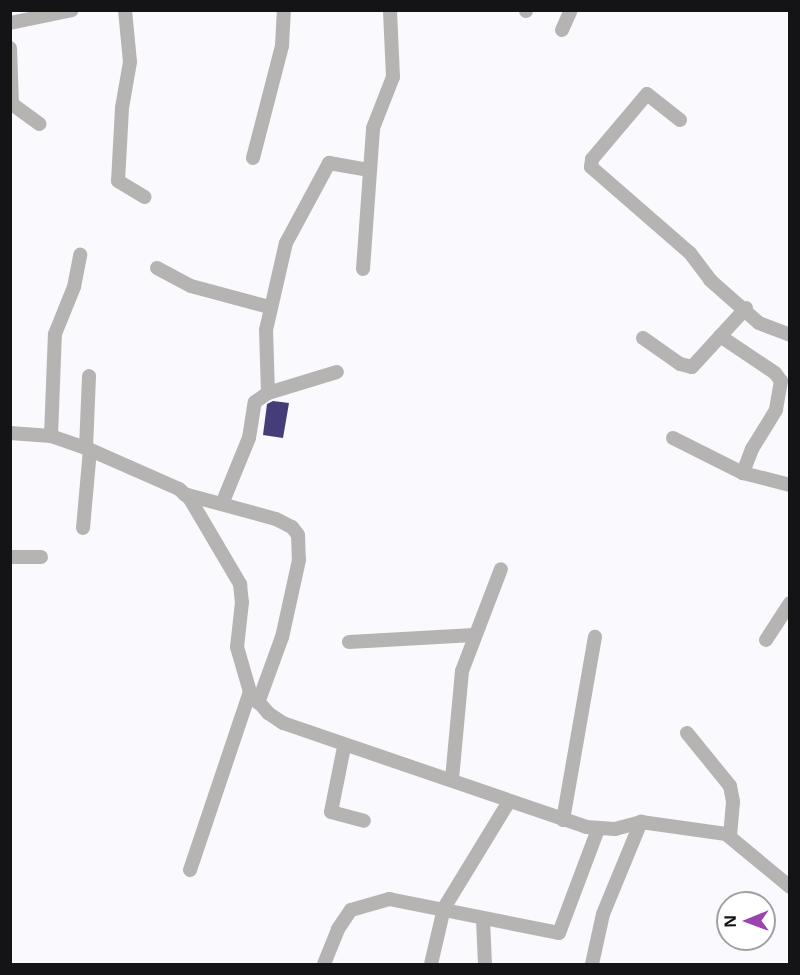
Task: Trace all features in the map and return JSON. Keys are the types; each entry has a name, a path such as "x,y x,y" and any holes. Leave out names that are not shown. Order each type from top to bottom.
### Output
{"street":[{"path":"10,23 72,10"},
{"path":"125,10 130,62 122,108 118,181 145,197"},
{"path":"253,158 282,46 284,10"},
{"path":"363,269 374,121 393,77 390,10"},
{"path":"562,30 571,10"},
{"path":"10,48 12,104 40,124"},
{"path":"680,120 646,94 591,159 591,166 690,253 711,280 746,308 759,323 789,335"},
{"path":"268,393 266,330 269,306 281,258 325,167 335,162 369,170"},
{"path":"51,436 55,334 74,287 80,255"},
{"path":"157,268 190,286 269,306"},
{"path":"643,338 689,368 746,308"},
{"path":"720,336 775,373 781,381 776,410 752,448 743,473"},
{"path":"222,504 249,438 252,407 268,393 337,372"},
{"path":"83,528 88,448 89,376"},
{"path":"10,433 51,436 88,448 184,494 292,527 301,545 282,637 254,698 190,870"},
{"path":"673,438 743,473 789,485"},
{"path":"184,494 206,523 240,584 242,602 237,647 254,698 283,723 344,747 452,779 507,803 598,829 615,829 641,822 730,835 789,887"},
{"path":"10,558 41,557"},
{"path":"452,779 458,688 474,635 501,569"},
{"path":"766,640 789,603"},
{"path":"349,642 474,635"},
{"path":"563,820 595,638"},
{"path":"687,733 730,786 733,802 730,835"},
{"path":"344,747 331,812 364,821"},
{"path":"431,964 444,908 507,803"},
{"path":"592,964 603,914 641,822"},
{"path":"324,964 345,917 360,906 398,899 483,919 559,933 598,829"},
{"path":"483,919 485,964"}],"building":[{"path":"273,401 289,403 283,438 263,435 267,404"}]}
